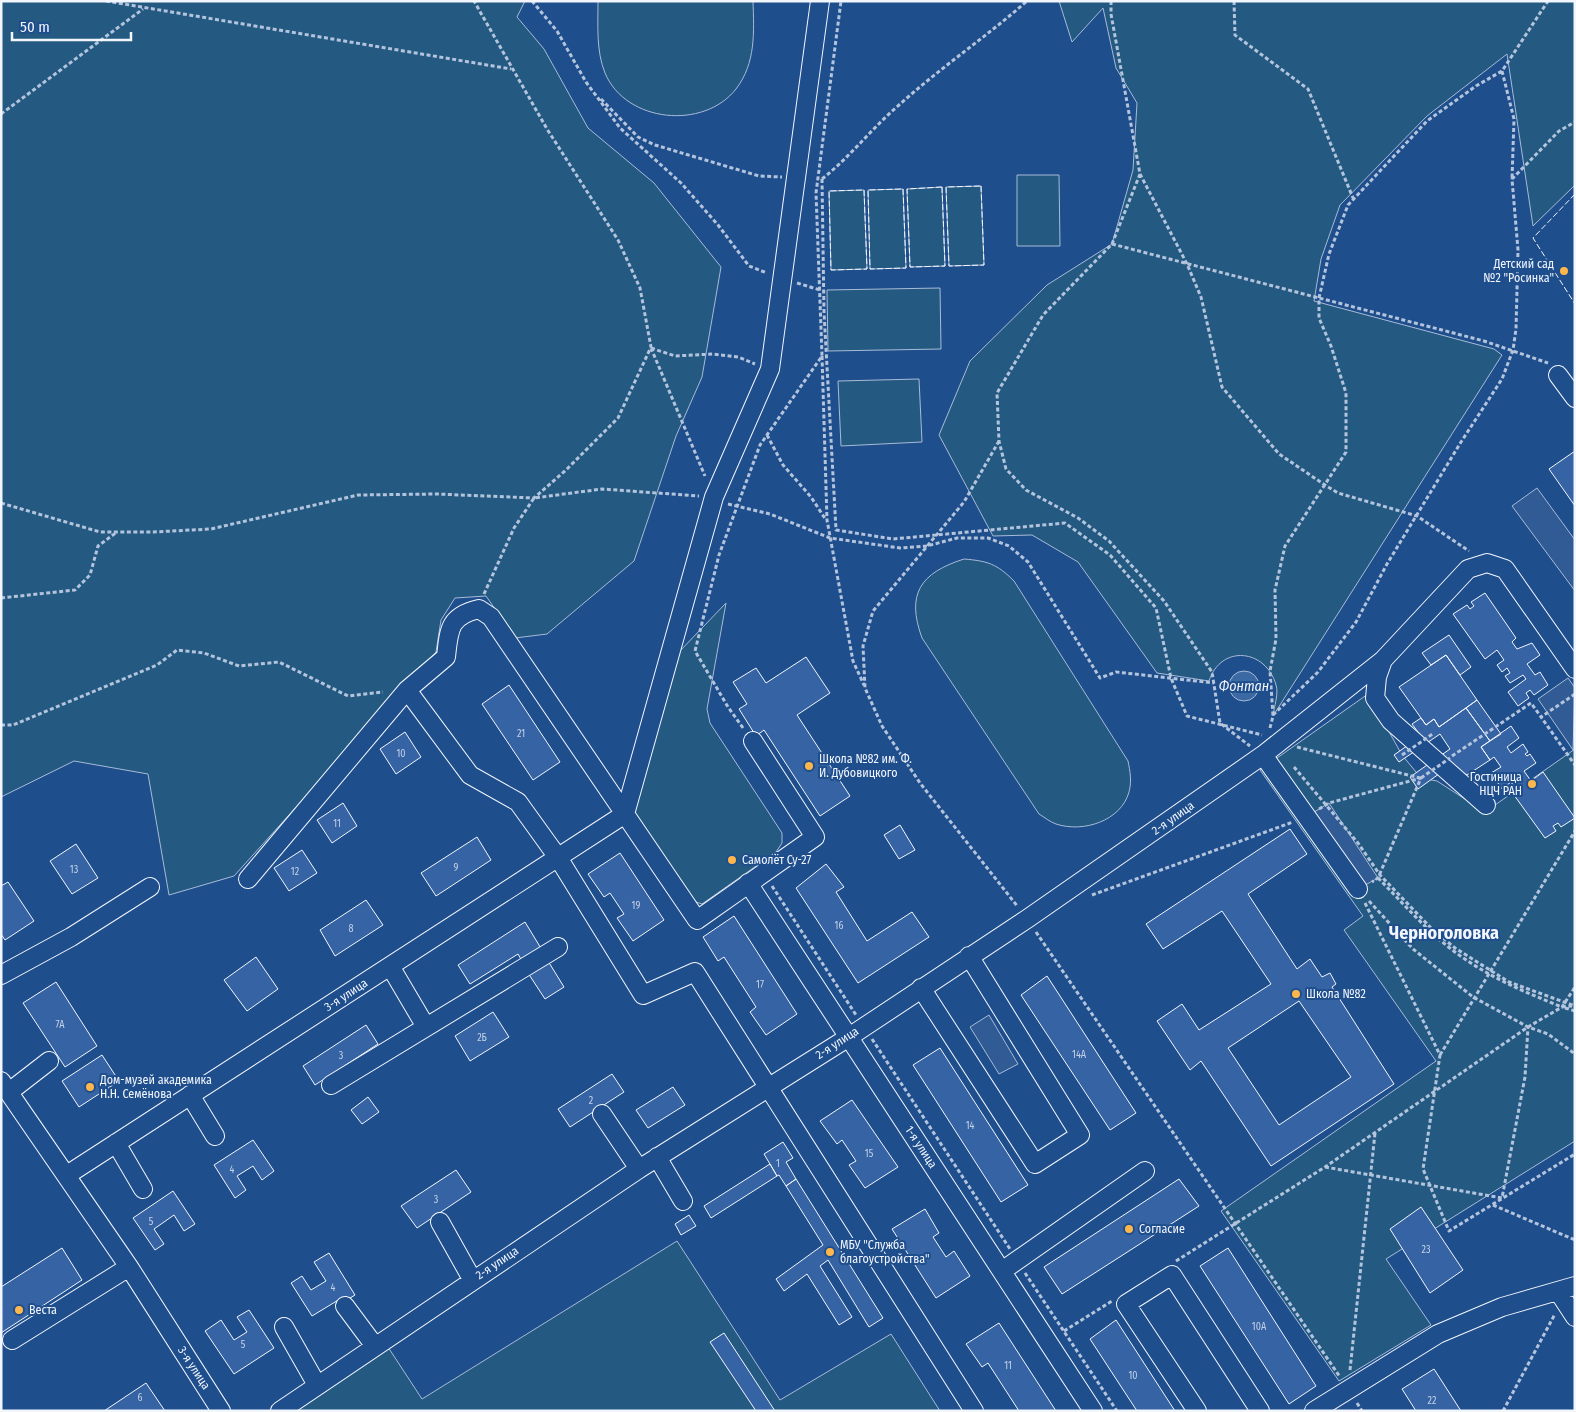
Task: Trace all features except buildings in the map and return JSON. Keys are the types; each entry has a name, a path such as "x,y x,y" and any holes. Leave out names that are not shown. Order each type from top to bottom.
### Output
{"street":[{"path":"625,814 714,497 770,369 820,1"},
{"path":"1558,375 1575,398"},
{"name":"2-я улица","path":"280,1411 638,1169 849,1037 1027,919 1272,748 1383,660 1468,569 1488,563 1505,569 1575,669"},
{"path":"248,879 407,690 446,656 449,629 463,613 479,608 491,617 697,920 815,837 753,741"},
{"path":"1383,660 1374,690 1379,707 1391,721 1439,765 1486,805"},
{"path":"407,690 470,775 518,802 558,858 643,995 695,972 974,1411"},
{"path":"1272,748 1306,817 1358,890"},
{"name":"3-я улица","path":"67,1175 625,814"},
{"name":"1-я улица","path":"748,883 1093,1411"},
{"path":"1,975 71,937 150,888"},
{"path":"331,1085 558,947"},
{"path":"921,988 1035,1164 1080,1134 969,956"},
{"path":"390,966 426,1027"},
{"path":"5,1086 49,1061"},
{"name":"3-я улица","path":"5,1086 129,1267 221,1411"},
{"path":"190,1095 216,1136"},
{"path":"602,1114 638,1169"},
{"path":"116,1143 143,1189"},
{"path":"657,1157 683,1201"},
{"path":"1002,1271 1145,1171"},
{"path":"440,1222 472,1280"},
{"path":"12,1340 129,1267"},
{"path":"1197,1411 1126,1304 1172,1275 1260,1411"},
{"path":"1314,1411 1438,1334 1502,1307 1575,1286"},
{"path":"1558,1291 1575,1317"},
{"path":"345,1306 374,1346"},
{"path":"284,1327 317,1385"}],"path":[{"path":"106,1 512,69"},
{"path":"474,1 512,69 618,240 640,288 651,347 714,497"},
{"path":"532,1 557,31 593,92 620,128 680,183 718,225 749,266 820,290"},
{"path":"817,182 841,164 900,104 939,74 958,55 1028,1"},
{"path":"1111,1 1111,14 1140,174 1188,264 1201,297 1222,387 1279,454 1325,485 1338,492 1417,516 1474,554"},
{"path":"1234,1 1235,35 1308,89 1353,198"},
{"path":"1272,748 1269,731 1273,716 1270,671 1276,639 1275,590 1285,546 1346,452 1346,393 1331,346 1319,318 1319,298 1329,254 1348,205 1353,198 1427,122 1476,86 1502,72 1548,1"},
{"path":"1,114 143,8"},
{"path":"1273,716 1318,672 1356,622 1387,564 1461,442 1502,379 1513,350 1518,250 1512,179 1514,119 1502,72"},
{"path":"593,92 638,137 655,146 759,176 795,178"},
{"path":"1512,179 1559,131 1575,122"},
{"path":"1140,174 1112,244 1043,315 998,393 999,441 1006,469 1026,490 1078,518 1109,541 1164,602 1212,672 1220,723"},
{"path":"822,179 824,312 836,530 893,539 1065,523 1110,555 1156,608 1171,678 1187,716 1268,736 1272,748 1326,805 1358,843 1380,875"},
{"path":"1112,244 1513,350 1554,365 1558,375"},
{"path":"651,347 675,356 713,354 738,358 770,369"},
{"path":"479,608 487,582 514,528 534,498 566,470 618,418 651,347"},
{"path":"822,356 827,520 853,661 882,726 920,783 1027,919 1236,1223 1362,1411"},
{"path":"767,435 783,465 811,497 827,520"},
{"path":"865,688 863,646 873,611 964,502 999,441"},
{"path":"1,503 100,532 118,532 211,529 358,495 437,494 534,498 602,489 714,497 736,508 770,514 830,538 900,548 926,546 965,538 988,538 1009,546 1028,562 1100,678 1116,672 1214,683"},
{"path":"1,598 75,590 90,575 98,546 118,532"},
{"path":"1,725 13,725 157,665 177,650 204,653 239,666 279,662 348,696 407,690"},
{"path":"1541,717 1575,694"},
{"path":"1083,898 1306,817 1326,805 1421,778 1531,703 1575,765"},
{"path":"1220,723 1272,748 1421,778"},
{"path":"1402,755 1434,733"},
{"path":"1421,778 1378,878 1432,932 1462,957 1508,985 1575,1011"},
{"path":"1575,831 1488,972 1440,1055 1423,1169 1449,1231 1575,1154"},
{"path":"764,873 1116,1411"},
{"path":"1358,890 1413,949 1474,997 1528,1027 1548,1034 1575,1054"},
{"path":"1358,890 1440,1055"},
{"path":"1170,1264 1325,1167 1528,1027 1563,1005 1575,987"},
{"path":"1563,1005 1575,1006"},
{"path":"1502,1198 1525,1077 1528,1027"},
{"path":"1348,1390 1375,1132"},
{"path":"1325,1167 1502,1198"},
{"path":"1492,1205 1575,1240"},
{"path":"1049,1341 1113,1300"},
{"path":"1503,1411 1556,1312"}],"shaded area":[{"path":"1,1 525,1 517,17 544,49 588,128 654,183 721,267 702,377 676,436 634,561 547,634 515,638 486,596 455,598 441,620 436,652 234,876 169,895 148,774 74,761 1,797"},
{"path":"598,1 753,1 752,47 743,79 736,89 722,102 705,111 686,115 666,115 647,111 630,102 615,90 602,65 598,38"},
{"path":"1059,1 1575,1 1575,185 1533,226 1507,54 1427,116 1340,205 1321,259 1314,301 1494,349 1502,355 1273,716 1277,688 1271,673 1254,658 1243,656 1223,661 1215,669 1209,681 1157,673 1078,562 1032,535 993,536 939,435 970,361 1047,285 1112,244 1133,170 1137,103 1116,68 1103,8 1072,42"},
{"path":"1017,175 1059,175 1060,246 1017,246"},
{"path":"981,186 984,265 949,266 946,187"},
{"path":"942,187 945,266 910,267 907,189"},
{"path":"903,189 906,268 870,269 868,190"},
{"path":"864,190 867,269 831,270 829,191"},
{"path":"940,288 941,349 828,351 827,290"},
{"path":"919,379 922,442 841,446 838,381"},
{"path":"1537,488 1575,540 1575,591 1512,506"},
{"path":"964,559 992,564 1014,581 1128,761 1131,780 1129,792 1125,802 1110,817 1100,822 1078,827 1054,823 1039,814 922,638 917,623 916,609 920,587 937,571"},
{"path":"726,603 707,709 710,723 782,833 782,843 776,852 702,904 693,901 634,814 678,653"},
{"path":"1568,678 1575,688 1573,750 1538,699"},
{"path":"1368,694 1402,755 1421,778 1437,781 1485,812 1575,749 1575,1141 1386,1259 1431,1325 1339,1381 1221,1211 1436,1061 1344,930 1363,916 1260,770"},
{"path":"1329,803 1378,878 1358,889 1306,817"},
{"path":"989,1015 1018,1064 999,1074 970,1027"},
{"path":"677,1241 780,1400 891,1334 940,1411 280,1411 386,1344 422,1399"}],"water":[{"name":"Фонтан","path":"1244,671 1255,675 1259,686 1255,697 1244,701 1233,697 1229,686 1233,675"}],"fence":[{"path":"981,186 984,265 949,266 946,187 981,186"},
{"path":"942,187 945,266 910,267 907,189 942,187"},
{"path":"903,189 906,268 870,269 868,190 903,189"},
{"path":"864,190 867,269 831,270 829,191 864,190"},
{"path":"1575,194 1533,238 1575,304"}],"place":[{"name":"Детский сад №2 \"Росинка\"","path":"1564,271"},
{"name":"Школа №82 им. Ф. И. Дубовицкого","path":"809,766"},
{"name":"Гостиница НЦЧ РАН","path":"1532,784"},
{"name":"Самолёт Су-27","path":"732,860"},
{"name":"Школа №82","path":"1296,994"},
{"name":"Дом-музей академика Н.Н. Семёнова","path":"90,1087"},
{"name":"Согласие","path":"1129,1229"},
{"name":"МБУ \"Служба благоустройства\"","path":"830,1252"},
{"name":"Веста","path":"19,1310"}],"district":[{"name":"Черноголовка","path":"1444,933"}]}
